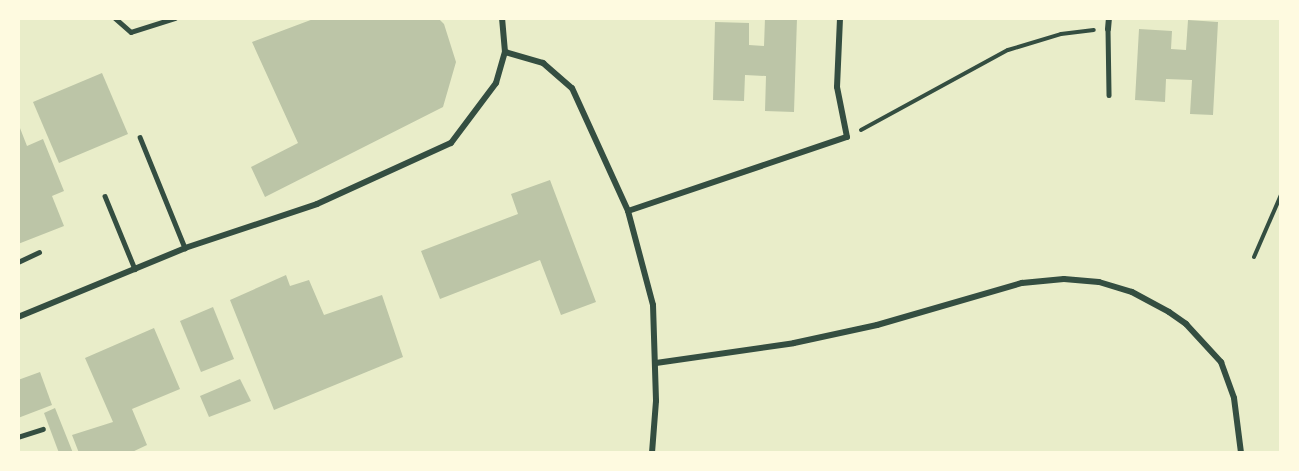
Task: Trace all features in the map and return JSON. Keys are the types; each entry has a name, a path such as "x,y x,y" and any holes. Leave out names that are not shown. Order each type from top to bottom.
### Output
{"street":[{"path":"18,317 185,248 317,204 451,143 488,97 505,52 502,18"},
{"path":"628,211 847,137 837,87 840,18"},
{"path":"1108,29 1109,18"},
{"path":"505,52 543,63 572,87 628,211 649,281 656,363 652,453"},
{"path":"656,363 836,334 1022,283 1064,279 1099,282 1132,292 1169,312 1186,324 1221,362 1234,398 1241,453"}],"lane":[{"path":"115,18 131,32 175,18"},
{"path":"1108,29 1109,95"},
{"path":"140,137 185,248"},
{"path":"105,196 135,269"},
{"path":"18,262 39,252"},
{"path":"18,437 43,429"}],"path":[{"path":"847,137 1008,50 1061,34 1108,29"},
{"path":"1254,257 1281,195 1281,162"}],"building":[{"path":"316,18 438,18 444,24 456,62 443,107 265,197 251,167 298,143 252,42"},
{"path":"765,18 797,18 794,112 765,111 766,76 745,75 744,101 713,100 715,22 749,23 749,45 764,46"},
{"path":"1188,20 1218,22 1213,115 1190,114 1192,80 1166,79 1165,102 1135,100 1139,29 1172,31 1171,49 1186,50"},
{"path":"102,73 128,134 59,163 33,102"},
{"path":"18,123 27,146 43,139 64,191 52,196 64,226 18,244"},
{"path":"550,180 596,302 561,315 540,260 440,299 421,251 518,214 511,194"},
{"path":"286,275 290,286 309,280 324,315 382,295 403,357 274,410 230,300"},
{"path":"213,307 234,359 201,372 180,321"},
{"path":"154,328 180,389 132,409 147,445 130,453 79,453 72,435 113,422 85,358"},
{"path":"40,372 52,405 18,418 18,380"},
{"path":"240,379 251,401 209,417 200,396"},
{"path":"55,408 73,453 59,453 44,413"}]}
